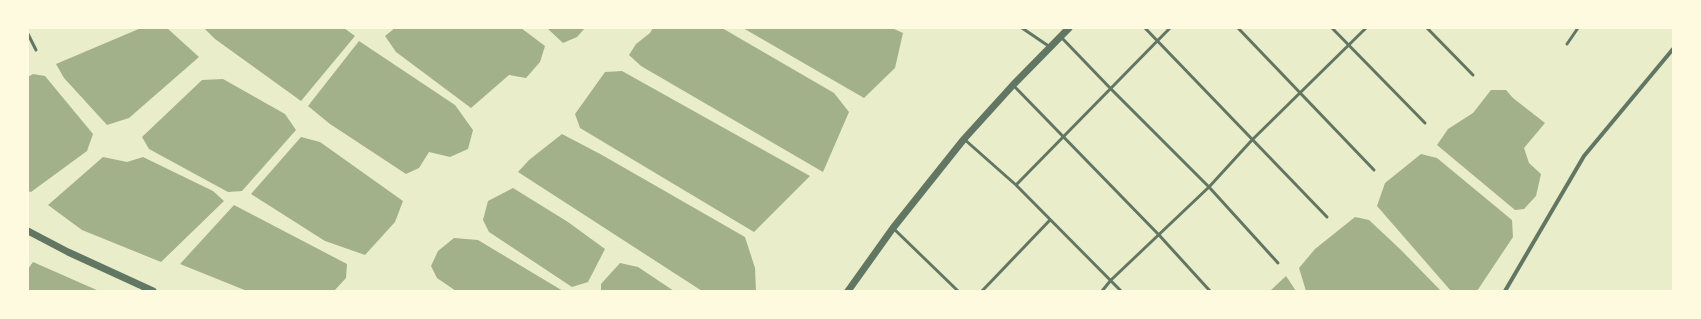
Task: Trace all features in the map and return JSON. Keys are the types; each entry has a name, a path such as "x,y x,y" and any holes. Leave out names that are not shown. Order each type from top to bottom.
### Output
{"street":[{"path":"848,291 893,228 964,139 1013,85 1069,28"},
{"path":"1505,291 1584,156 1673,49"},
{"path":"28,230 68,252 153,291"}],"lane":[{"path":"1022,28 1050,47"},
{"path":"1145,28 1327,217"},
{"path":"1016,185 1170,28"},
{"path":"1238,28 1374,170"},
{"path":"1332,28 1425,123"},
{"path":"1102,291 1111,280 1209,187 1252,140 1366,28"},
{"path":"1427,28 1473,75"},
{"path":"1567,44 1578,28"},
{"path":"28,34 36,50"},
{"path":"1061,37 1209,187 1278,263"},
{"path":"1013,85 1159,235 1210,291"},
{"path":"964,139 1016,185 1121,291"},
{"path":"982,291 1050,220"},
{"path":"893,228 958,291"}],"shaded area":[{"path":"141,28 167,28 199,57 129,118 107,125 64,78 56,64"},
{"path":"204,28 344,28 355,36 301,101 215,39"},
{"path":"395,28 521,28 545,46 540,62 526,78 509,75 471,108 396,52 385,36"},
{"path":"547,28 585,28 577,37 563,43"},
{"path":"653,28 722,28 834,93 849,112 823,172 641,66 629,55 636,44 650,33"},
{"path":"743,28 892,28 903,33 895,68 864,98"},
{"path":"359,41 455,105 473,130 468,149 450,157 429,152 419,168 406,174 330,124 308,106"},
{"path":"622,71 810,176 754,232 580,128 575,114 605,72"},
{"path":"33,74 45,76 93,134 87,151 31,192 28,191 28,77"},
{"path":"223,79 285,114 296,130 242,191 228,192 149,149 142,137 202,80"},
{"path":"1491,90 1506,90 1513,98 1545,123 1524,148 1529,163 1541,174 1536,196 1524,209 1515,210 1437,145 1448,129 1473,113"},
{"path":"562,134 602,155 745,237 755,268 756,291 702,291 518,172 529,160"},
{"path":"301,137 320,142 403,201 395,222 365,255 325,241 251,194"},
{"path":"1421,154 1437,158 1512,220 1513,237 1477,291 1451,291 1377,206 1385,183"},
{"path":"103,157 127,162 143,157 213,191 224,201 161,262 82,230 48,205"},
{"path":"513,188 568,222 605,249 588,282 572,287 489,232 483,220 488,201"},
{"path":"234,205 347,264 346,278 334,291 247,291 180,264"},
{"path":"1355,217 1369,220 1441,291 1306,291 1299,268 1315,249"},
{"path":"454,238 478,240 563,291 456,291 437,278 431,266 438,251"},
{"path":"33,262 99,291 28,291 28,269"},
{"path":"620,263 638,267 674,291 601,291 601,284"},
{"path":"1286,276 1296,291 1270,291"}]}
